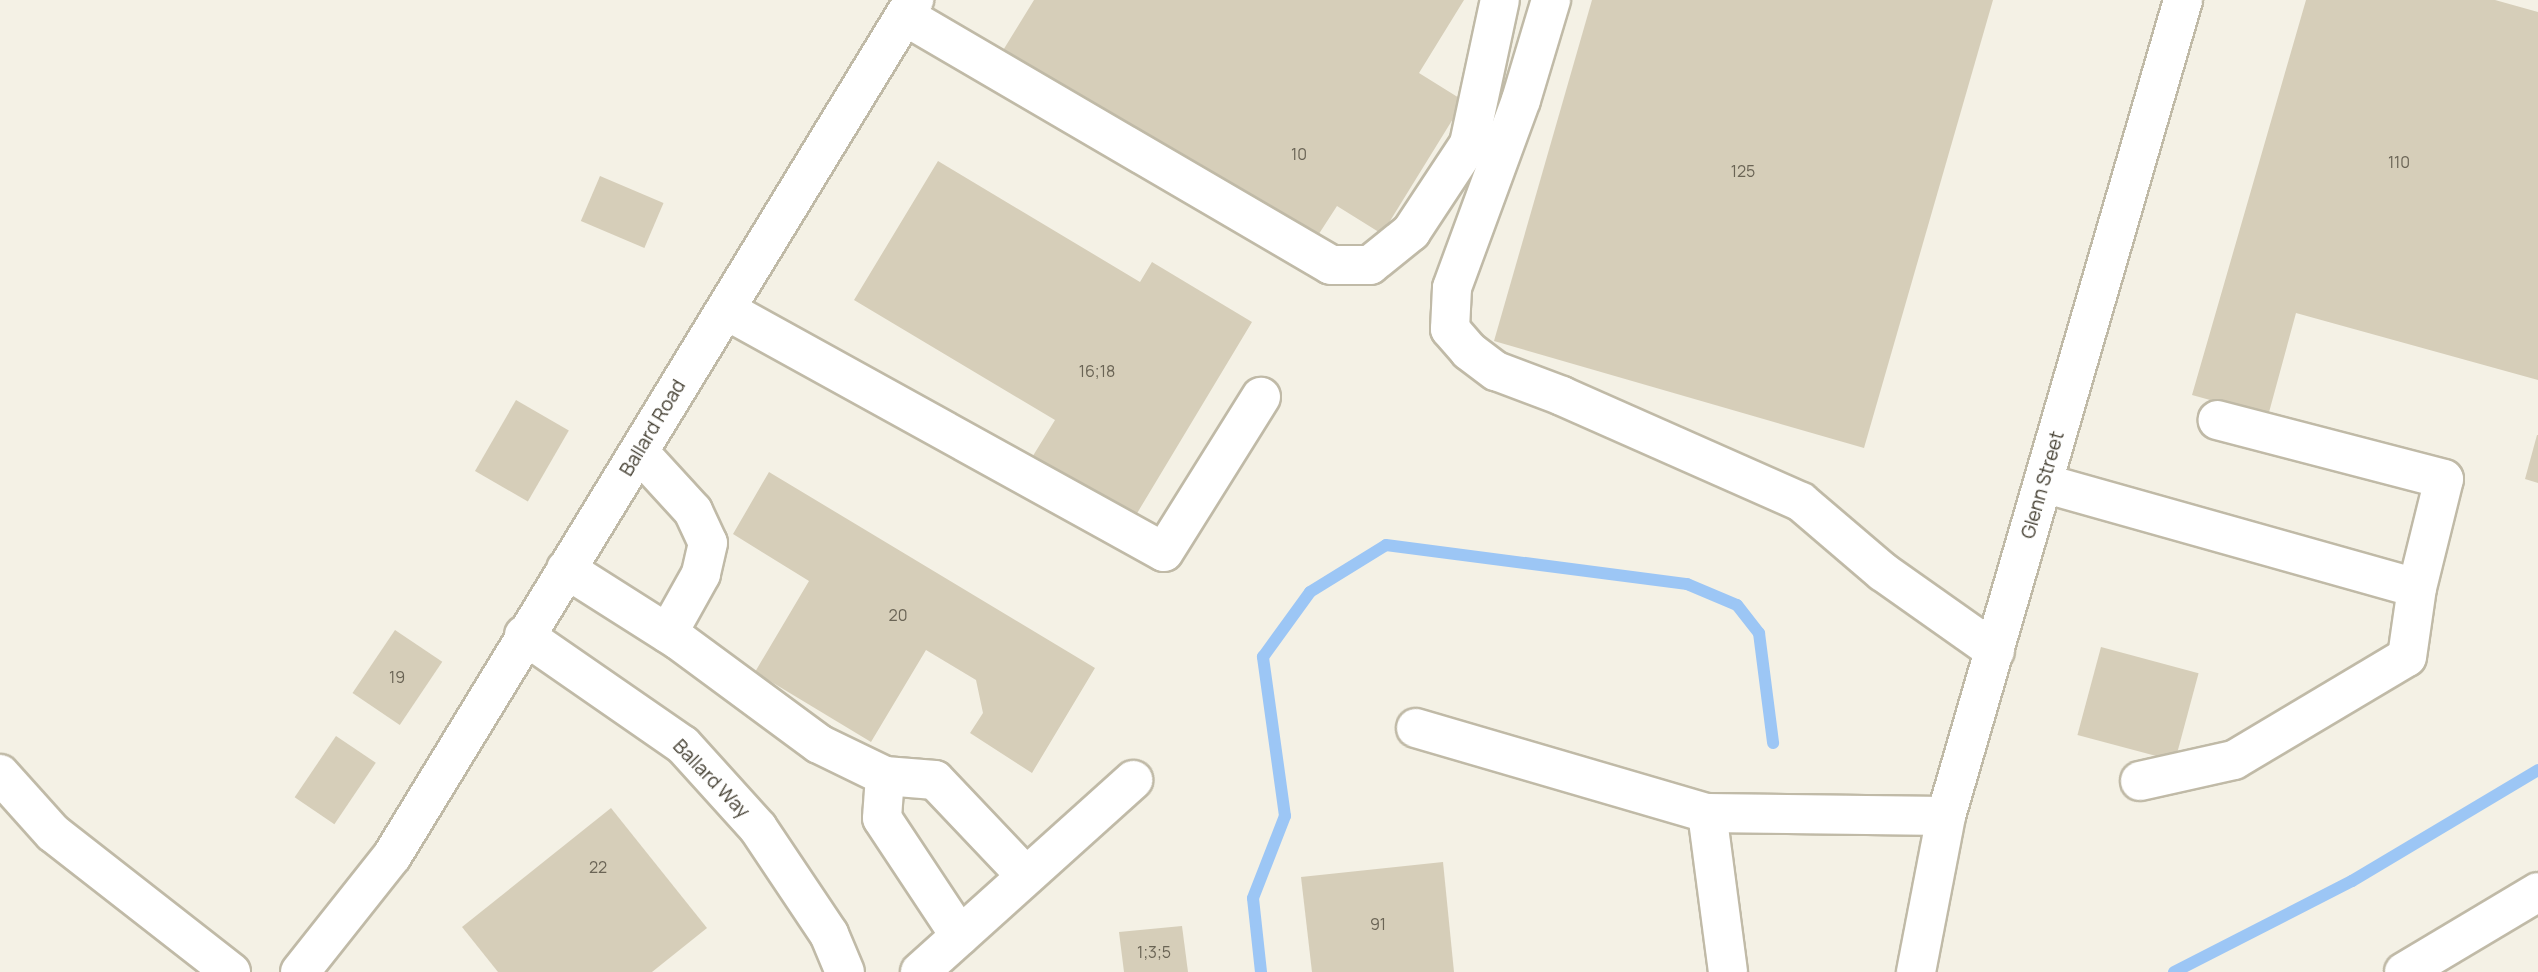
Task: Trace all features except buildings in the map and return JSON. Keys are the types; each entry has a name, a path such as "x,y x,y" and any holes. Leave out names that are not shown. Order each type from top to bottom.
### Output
{"street":[{"path":"909,8 1331,265 1370,265 1411,232 1469,144 1500,0"},
{"path":"1551,0 1521,100 1452,288 1450,329 1469,351 1496,371 1562,396 1801,502 1883,572 1995,651"},
{"name":"Glenn Street","path":"1916,972 1946,816 2183,0"},
{"name":"Ballard Road","path":"300,972 392,856 524,635 639,452 909,8"},
{"path":"726,310 1164,552 1261,397"},
{"path":"2140,781 2234,760 2407,657 2417,588 2444,479 2218,420"},
{"path":"639,452 693,511 709,543 701,574 668,633"},
{"path":"2043,483 2417,588"},
{"path":"566,569 668,633 819,744 885,776 935,780 1026,876"},
{"name":"Ballard Way","path":"524,635 683,746 758,828 829,934 845,972"},
{"path":"1416,728 1707,813 1946,816"},
{"path":"0,774 54,833 230,972"},
{"path":"885,776 882,818 960,936"},
{"path":"920,972 1133,780"},
{"path":"1707,813 1728,972"},
{"path":"2404,972 2536,905"}],"waterway":[{"path":"1261,972 1253,898 1285,816 1263,657 1310,592 1386,545 1687,584 1737,605 1759,633 1773,743"},
{"path":"2174,972 2352,881 2538,770"}]}
